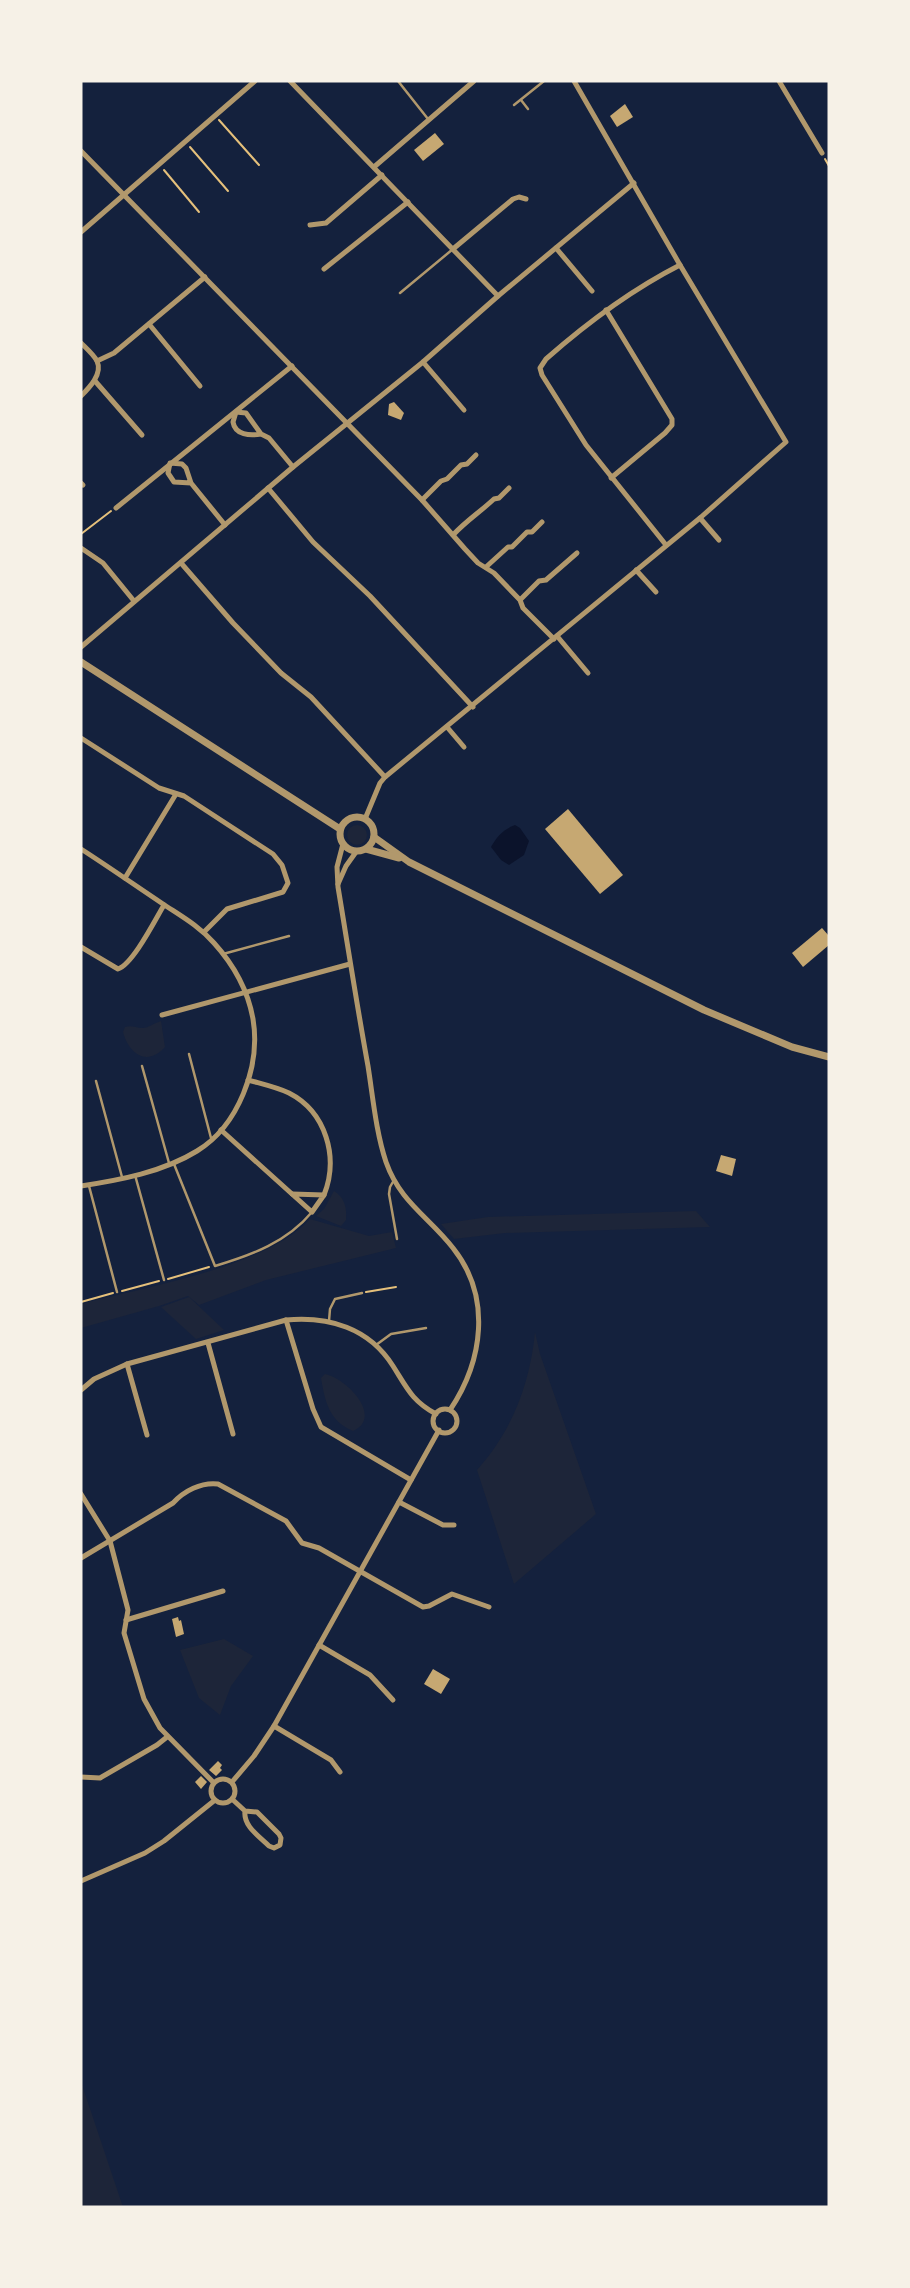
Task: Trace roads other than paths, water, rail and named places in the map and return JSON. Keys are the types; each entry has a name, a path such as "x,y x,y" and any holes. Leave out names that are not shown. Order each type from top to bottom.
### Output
{"street":[{"path":"81,232 255,81"},
{"path":"290,81 498,296"},
{"path":"374,167 474,81"},
{"path":"365,819 380,783 385,777 473,707 700,518 786,442 680,265 574,81"},
{"path":"779,81 822,152"},
{"path":"81,151 422,500 478,562 486,567 520,600 523,608 555,637 588,673"},
{"path":"310,225 326,223 382,175"},
{"path":"81,647 293,467 423,362 498,296 634,183"},
{"path":"453,249 513,199 519,197 526,199"},
{"path":"324,269 408,202"},
{"path":"556,248 592,291"},
{"path":"666,545 611,478 575,429 542,375 540,368 546,358 606,310 680,265"},
{"path":"97,361 114,353 205,277"},
{"path":"606,310 672,419 672,425 665,433 611,478"},
{"path":"149,324 200,386"},
{"path":"81,343 97,361 95,381 81,396"},
{"path":"423,362 464,410"},
{"path":"116,508 292,366"},
{"path":"95,381 142,435"},
{"path":"236,412 233,422 239,432 246,435 261,434"},
{"path":"236,412 246,413 261,434 269,438 293,467"},
{"path":"422,500 441,481 447,479 461,465 467,464 476,455"},
{"path":"170,463 168,473 174,482 191,483"},
{"path":"170,463 182,464 186,468 191,483 225,525"},
{"path":"268,488 313,542 370,596 473,707"},
{"path":"453,535 472,516 479,513 494,498 498,498 508,488"},
{"path":"700,518 719,540"},
{"path":"486,567 508,547 512,547 527,532 532,532 542,522"},
{"path":"81,548 103,563 134,601"},
{"path":"520,600 539,581 546,580 577,554"},
{"path":"181,562 233,623 281,673 312,698 385,777"},
{"path":"636,570 656,592"},
{"path":"81,662 340,829"},
{"path":"447,727 464,747"},
{"path":"81,738 159,788 184,796 273,854 282,865 287,877 287,886 283,892 227,909 204,932"},
{"path":"125,878 176,794"},
{"path":"338,887 346,866 356,852 366,849 374,837 372,826 365,819 350,818 340,829 342,844 336,874 338,887 350,964 386,1162 394,1180 411,1206 453,1248 467,1272 477,1304 478,1340 475,1361 465,1385 450,1410"},
{"path":"374,837 409,862 704,1010 784,1044 829,1057"},
{"path":"342,844 356,852"},
{"path":"81,849 204,932 223,954 246,993 254,1029 253,1060 248,1080 236,1108 212,1140 196,1152 172,1164 135,1175 81,1186"},
{"path":"366,849 409,862"},
{"path":"81,948 111,966 118,969 123,968 164,905"},
{"path":"162,1015 350,964"},
{"path":"221,1130 312,1212 324,1195 328,1182 331,1163 327,1138 317,1118 303,1103 288,1093 248,1080"},
{"path":"292,1194 324,1195"},
{"path":"81,1390 94,1379 127,1364 286,1320 308,1318 330,1321 354,1329 376,1345 392,1364 414,1399 436,1414"},
{"path":"286,1320 313,1409 321,1427 411,1480"},
{"path":"208,1342 233,1434"},
{"path":"127,1364 147,1434"},
{"path":"441,1410 450,1410 456,1417 456,1426 448,1432 439,1430 434,1423 436,1414 441,1410"},
{"path":"232,1782 254,1756 274,1726 439,1430"},
{"path":"81,1558 173,1503 183,1492 212,1483 224,1486 286,1521 302,1543 319,1548 423,1607 429,1606 452,1594 489,1607"},
{"path":"81,1494 110,1541 128,1610 124,1633 140,1691 151,1715 167,1737 214,1783"},
{"path":"399,1502 443,1525 454,1525"},
{"path":"126,1620 223,1591"},
{"path":"319,1645 364,1671 380,1683 393,1700"},
{"path":"274,1726 331,1760 340,1772"},
{"path":"81,1777 100,1778 157,1745 167,1737"},
{"path":"223,1779 232,1782 235,1791 232,1799 224,1803 215,1800 211,1792 214,1783 223,1779"},
{"path":"232,1799 245,1811 257,1812 282,1838 280,1845 274,1848 269,1846 247,1824 244,1818 245,1811"},
{"path":"81,1881 145,1852 172,1835 215,1800"}],"lane":[{"path":"398,81 430,120"},
{"path":"514,105 544,81"},
{"path":"521,100 528,109"},
{"path":"400,292 453,249"},
{"path":"223,954 288,936"},
{"path":"189,1054 212,1140"},
{"path":"142,1066 172,1164 215,1266 254,1254 293,1231 312,1212"},
{"path":"96,1081 122,1177"},
{"path":"135,1175 164,1280"},
{"path":"394,1180 390,1186 389,1194 398,1239"},
{"path":"88,1185 117,1292"},
{"path":"330,1321 330,1309 335,1299 362,1293"},
{"path":"376,1345 390,1334 426,1328"}]}
